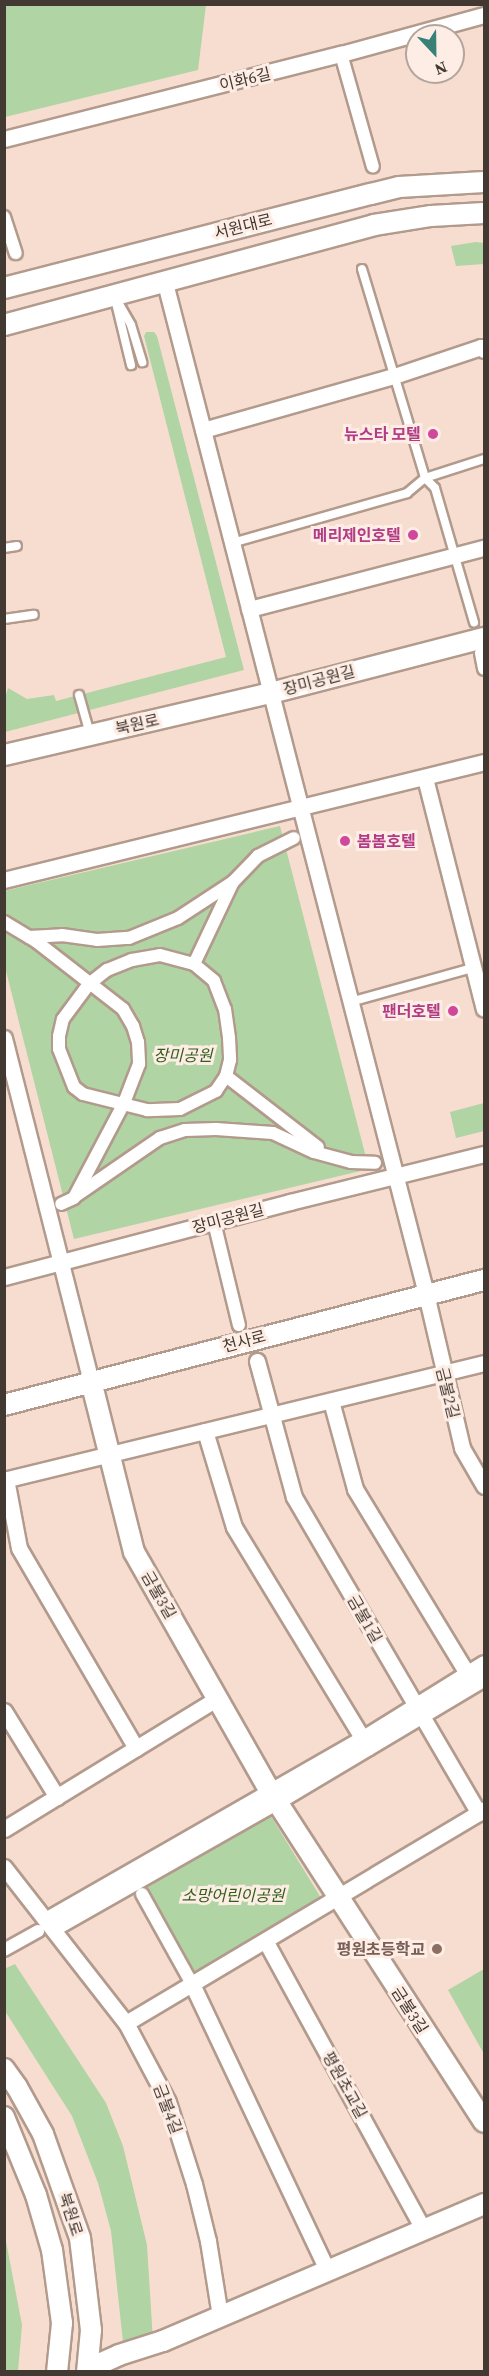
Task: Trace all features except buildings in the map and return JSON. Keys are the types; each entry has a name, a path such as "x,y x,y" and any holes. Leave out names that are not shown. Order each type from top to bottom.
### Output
{"street":[{"name":"이화6길","path":"4,139 341,54 484,15"},
{"path":"341,54 373,167"},
{"name":"서원대로","path":"4,288 390,189 484,182"},
{"name":"서원대로","path":"4,325 374,225 430,216 484,213"},
{"path":"4,216 16,253"},
{"path":"165,283 270,693"},
{"path":"203,430 394,376 481,347 484,350"},
{"path":"249,609 484,548"},
{"path":"480,638 484,669"},
{"name":"장미공원길","path":"426,1294 270,693 480,638"},
{"name":"북원로","path":"4,755 270,693"},
{"path":"4,880 484,762"},
{"path":"425,778 479,966 484,1009"},
{"path":"29,937 62,935 97,940 129,938 178,918 233,882 258,856 294,838"},
{"path":"195,964 233,882"},
{"path":"4,922 29,937 123,1009 133,1026 138,1042 139,1064 123,1105 74,1198"},
{"path":"160,955 195,964 214,981 225,1009 230,1060 226,1076 216,1091 180,1109 147,1110 83,1094 74,1088 59,1049 59,1036 63,1019 89,984 107,970 132,960 160,955"},
{"path":"4,1038 91,1381"},
{"path":"226,1076 330,1156"},
{"path":"61,1204 74,1198 160,1138 185,1130 216,1129 273,1133 330,1156 351,1162 375,1163"},
{"name":"장미공원길","path":"4,1277 484,1154"},
{"path":"214,1222 239,1325"},
{"name":"천사로","path":"4,1405 484,1280"},
{"name":"금불2길","path":"426,1294 442,1373 462,1448 484,1486"},
{"name":"금불1길","path":"257,1361 294,1497 419,1710 482,1812"},
{"path":"136,1748 19,1548 5,1479 109,1456 484,1363"},
{"name":"금불3길","path":"91,1381 134,1552 274,1796 484,2122"},
{"path":"331,1401 355,1489 475,1678"},
{"path":"206,1431 234,1527 365,1742"},
{"path":"4,1950 475,1678 484,1663"},
{"path":"4,1829 218,1698"},
{"path":"4,1711 57,1797"},
{"path":"126,2023 482,1812"},
{"name":"금불4길","path":"4,1867 46,1926 126,2023 168,2102 194,2184 208,2241 220,2316"},
{"path":"142,1894 192,1984 327,2270"},
{"name":"평원초교길","path":"266,1942 423,2229"},
{"name":"북원로","path":"4,2069 43,2134 80,2238 91,2330 88,2370"},
{"name":"북원로","path":"4,2117 36,2195 52,2250 62,2323 57,2372"},
{"path":"88,2370 118,2355 163,2341 484,2204"}],"lane":[{"path":"362,269 424,478 435,488 480,638"},
{"path":"114,296 131,325 142,362"},
{"path":"114,296 131,365"},
{"path":"232,543 407,493 424,478 484,459"},
{"path":"4,548 16,546"},
{"path":"4,619 34,615"},
{"path":"80,695 90,735"},
{"path":"350,1002 479,966"}],"green space":[{"path":"4,5 206,5 198,70 5,117"},
{"path":"484,243 484,264 456,266 451,246"},
{"path":"146,332 154,332 157,336 244,670 5,732 5,698 8,688 27,699 54,695 56,701 226,657 144,336"},
{"name":"장미공원","path":"280,826 369,1169 74,1239 5,967 4,891"},
{"path":"484,1103 484,1131 456,1138 450,1112"},
{"name":"소망어린이공원","path":"269,1813 321,1898 263,1938 190,1978 138,1891"},
{"path":"15,1964 106,2103 123,2146 147,2245 153,2341 135,2345 123,2342 111,2231 98,2183 72,2116 5,2011 4,1969"},
{"path":"484,1969 484,2054 448,1990"},
{"path":"5,2236 22,2325 18,2371 5,2371"}],"place":[{"name":"뉴스타 모텔","path":"433,434"},
{"name":"메리제인호텔","path":"413,535"},
{"name":"봄봄호텔","path":"345,841"},
{"name":"팬더호텔","path":"453,1011"},
{"name":"평원초등학교","path":"437,1949"}]}
